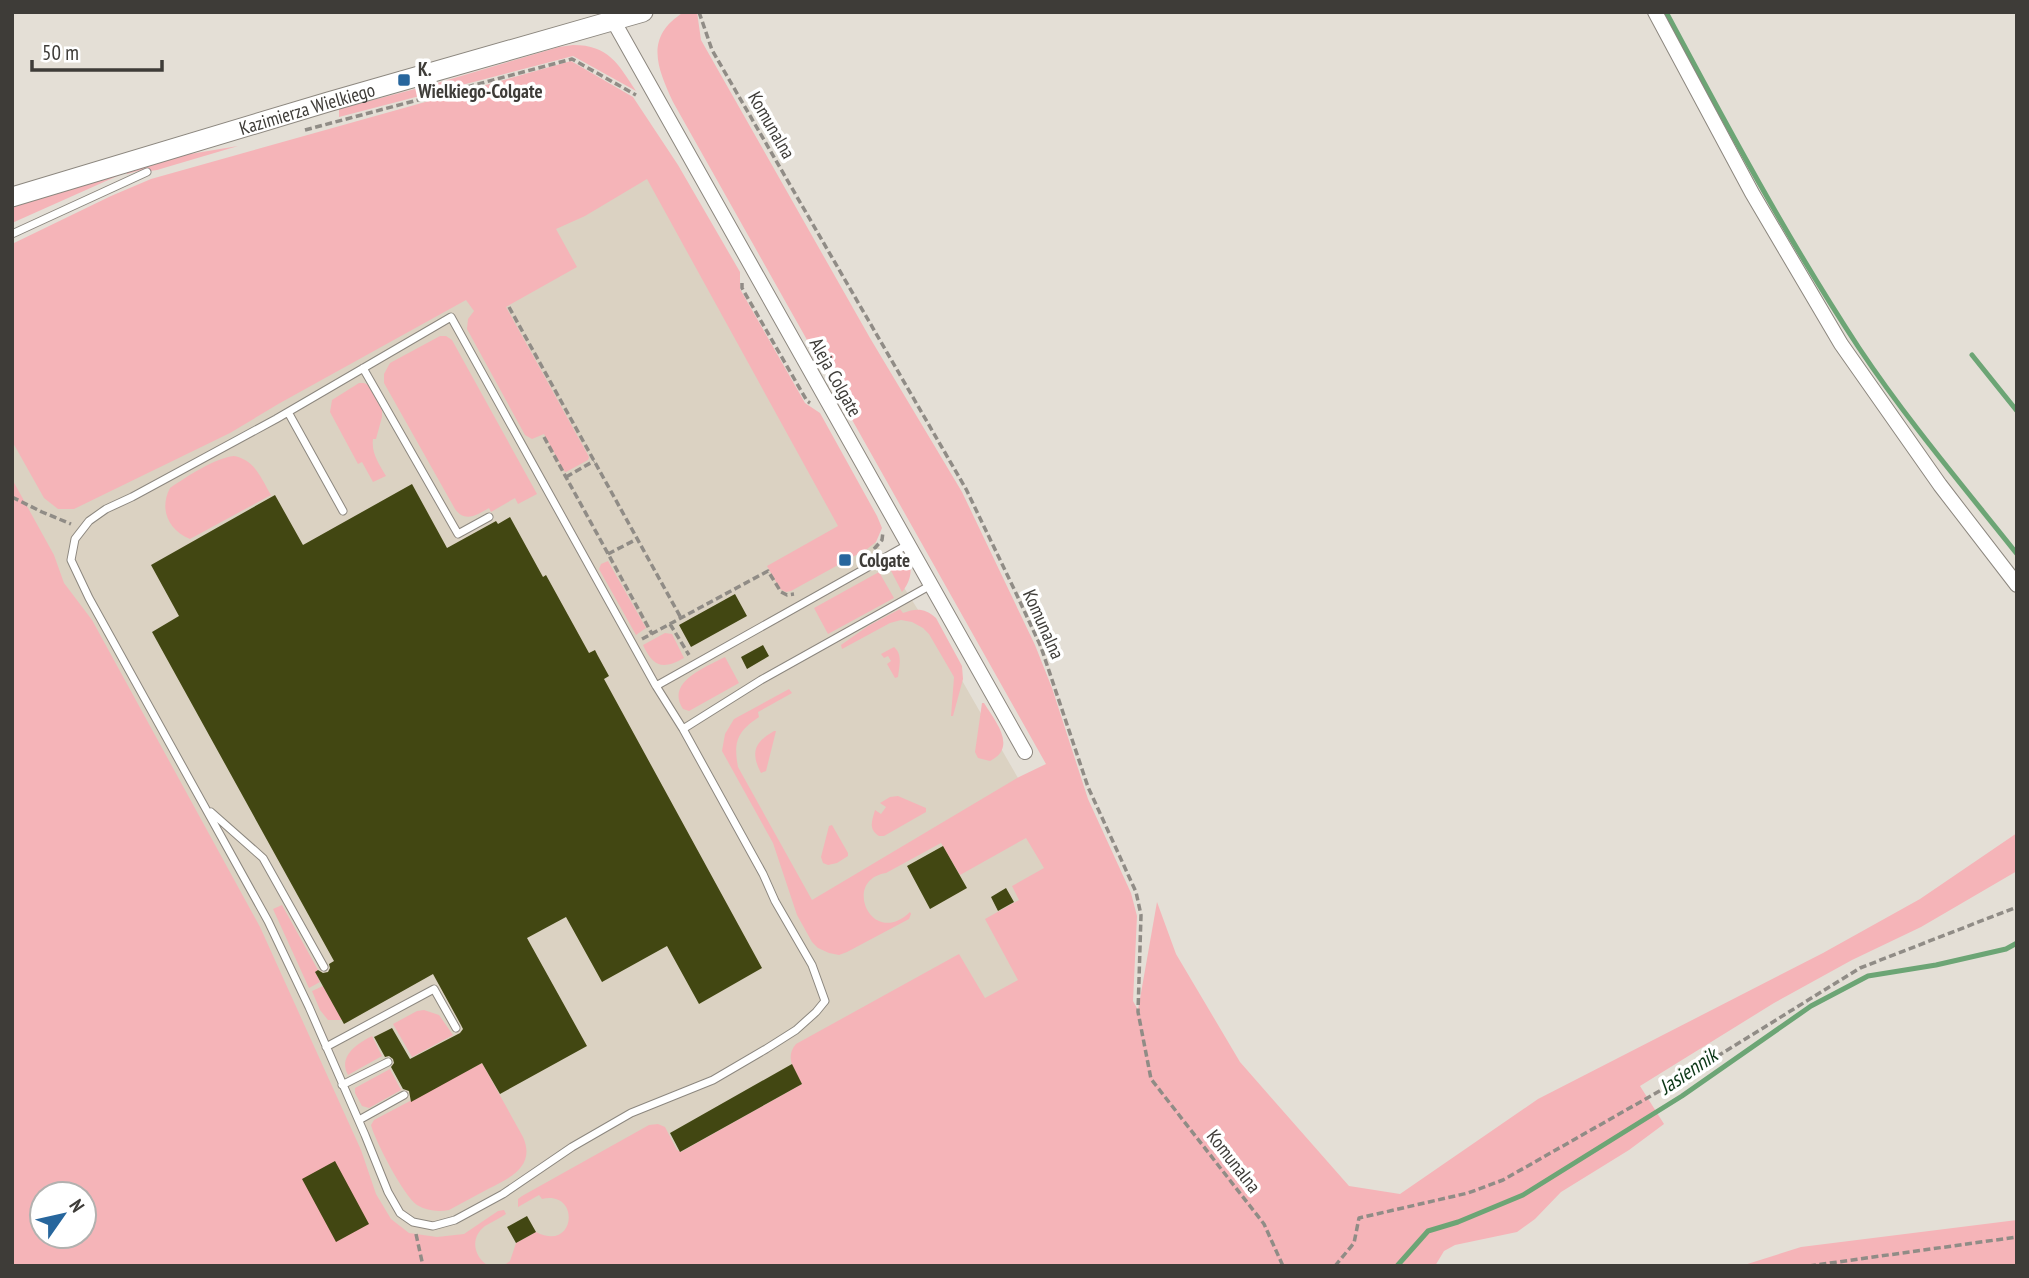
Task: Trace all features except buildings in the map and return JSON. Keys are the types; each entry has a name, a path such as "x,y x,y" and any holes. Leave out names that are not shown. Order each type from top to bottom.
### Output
{"street":[{"name":"Kazimierza Wielkiego","path":"12,197 611,17 643,12"},
{"path":"1655,12 1752,193 1841,344 1940,485 2017,585"},
{"name":"Aleja Colgate","path":"611,17 1025,752"}],"lane":[{"path":"12,234 147,172"},
{"path":"451,317 763,874 775,901 812,965 825,1001 816,1013 796,1030 713,1080 631,1112 572,1147 503,1194 456,1220 433,1226 413,1222 400,1213 388,1192 359,1120 268,921 71,561 75,539 89,521 106,509 288,412 451,317"},
{"path":"363,368 458,534 489,517"},
{"path":"288,412 344,510"},
{"path":"656,686 909,544"},
{"path":"683,729 761,680 931,584"},
{"path":"205,807 263,858 324,967"},
{"path":"326,1047 434,989 456,1028"},
{"path":"342,1085 388,1062"},
{"path":"359,1120 404,1095"}],"path":[{"name":"Komunalna","path":"699,12 712,50 966,489 1036,636 1088,787 1136,892 1141,915 1138,1012 1151,1079 1264,1224 1283,1266"},
{"path":"299,131 572,59 635,94 641,103"},
{"path":"742,279 743,288 807,401 814,406"},
{"path":"509,307 681,618"},
{"path":"544,436 652,634"},
{"path":"566,477 594,461"},
{"path":"12,496 42,512 83,528"},
{"path":"870,552 882,540 885,527"},
{"path":"608,554 637,538"},
{"path":"632,644 768,572 781,592 787,595 796,593"},
{"path":"670,624 694,664"},
{"path":"1335,1266 1354,1242 1359,1218 1468,1193 1503,1180 1679,1080 1860,968 2017,907"},
{"path":"413,1222 423,1266"},
{"path":"1809,1266 2017,1237"}],"shaded area":[{"path":"684,12 697,12 701,40 870,338 962,492 1035,645 1088,799 1131,893 1137,916 1133,1001 1138,1010 1157,902 1176,954 1240,1062 1349,1186 1400,1194 1538,1099 1823,953 1920,899 2017,833 2017,871 1921,927 1852,960 1774,1003 1640,1086 1664,1124 1629,1150 1561,1192 1535,1219 1517,1232 1455,1245 1444,1251 1435,1266 503,1266 510,1261 516,1243 536,1232 549,1236 559,1234 566,1228 569,1220 563,1203 555,1199 542,1199 539,1195 518,1207 518,1199 649,1125 658,1124 665,1127 677,1150 681,1152 802,1084 791,1059 796,1044 959,954 985,998 1018,980 985,919 1019,900 1012,886 1044,868 1026,838 960,875 941,843 873,878 865,887 867,909 874,918 884,922 896,921 910,912 909,919 847,952 839,955 829,953 812,942 797,915 773,843 722,751 725,734 734,719 789,689 792,693 758,712 759,717 746,727 739,737 736,750 738,767 812,900 1019,777 1046,764 673,102 662,77 657,53 663,32"},
{"path":"573,45 596,48 604,52 618,65 636,91 573,56 339,117 339,109"},
{"path":"571,61 633,97 678,165 740,272 740,289 805,403 820,413 877,516 882,528 876,542 791,591 780,589 767,566 838,526 647,179 585,216 556,229 577,267 506,307 589,457 566,472 544,434 532,439 525,435 467,329 468,319 474,311 466,300 230,433 74,509 58,509 44,498 12,441 12,244 151,179"},
{"path":"628,113 850,502 956,670 1112,942 555,1266 12,1266 12,257"},
{"path":"238,146 157,170 150,171 148,168 127,174 126,171 184,155"},
{"path":"124,173 12,223 12,206"},
{"path":"440,336 452,340 537,494 518,504 515,498 491,512 489,508 467,517 455,509 384,383 384,374 390,363"},
{"path":"359,383 368,385 382,410 376,439 373,439 373,449 386,476 373,482 362,462 358,464 330,412 332,400"},
{"path":"234,456 252,466 271,495 190,539 182,535 171,524 166,511 165,504 170,488 210,464"},
{"path":"12,479 54,555 64,583 92,620 260,927 361,1150 376,1194 391,1219 409,1233 437,1237 464,1234 498,1211 504,1210 506,1214 485,1226 475,1241 480,1258 489,1266 12,1266"},
{"path":"907,558 910,575 902,592 889,567"},
{"path":"608,561 646,628 636,635 599,569 601,564"},
{"path":"879,572 894,598 828,634 814,608"},
{"path":"900,609 903,613 924,611 936,618 962,666 963,679 953,716 954,677 923,628 901,620 890,623 842,649 841,645 868,626"},
{"path":"665,633 672,634 684,658 664,665 655,662 643,645"},
{"path":"894,647 899,653 900,661 898,677 895,678 887,664 891,661 888,656 884,658 881,654"},
{"path":"725,657 739,683 689,711 683,709 679,691 683,683"},
{"path":"982,703 998,726 1003,741 1002,749 990,761 978,758 975,752"},
{"path":"774,731 766,771 761,773 756,759 756,748 762,739"},
{"path":"898,796 926,808 926,812 884,836 879,836 872,828 875,810 881,814 886,807 880,803"},
{"path":"832,825 848,856 828,865 823,863 821,857 829,826"},
{"path":"282,905 318,970 315,972 320,982 309,988 273,909"},
{"path":"323,986 342,1020 328,1020 320,1010 312,991"},
{"path":"424,1010 439,1015 453,1035 412,1057 393,1024"},
{"path":"372,1036 382,1056 348,1075 345,1062 350,1052"},
{"path":"482,1063 523,1137 526,1156 519,1170 505,1180 449,1210 421,1207 411,1200 398,1180 371,1125 374,1120"},
{"path":"390,1069 401,1090 369,1108 362,1106 355,1088"},
{"path":"2017,1220 2017,1266 1741,1266 1801,1247"}],"waterway":[{"path":"1666,12 1783,224 1859,348 1916,427 2017,554"},
{"path":"1972,355 2017,411"},
{"name":"Jasiennik","path":"1397,1266 1428,1231 1458,1222 1523,1195 1682,1096 1811,1006 1868,976 1936,965 2006,949 2017,943"}],"place":[{"name":"K. Wielkiego-Colgate","path":"404,80"},
{"name":"Colgate","path":"845,560"}]}
